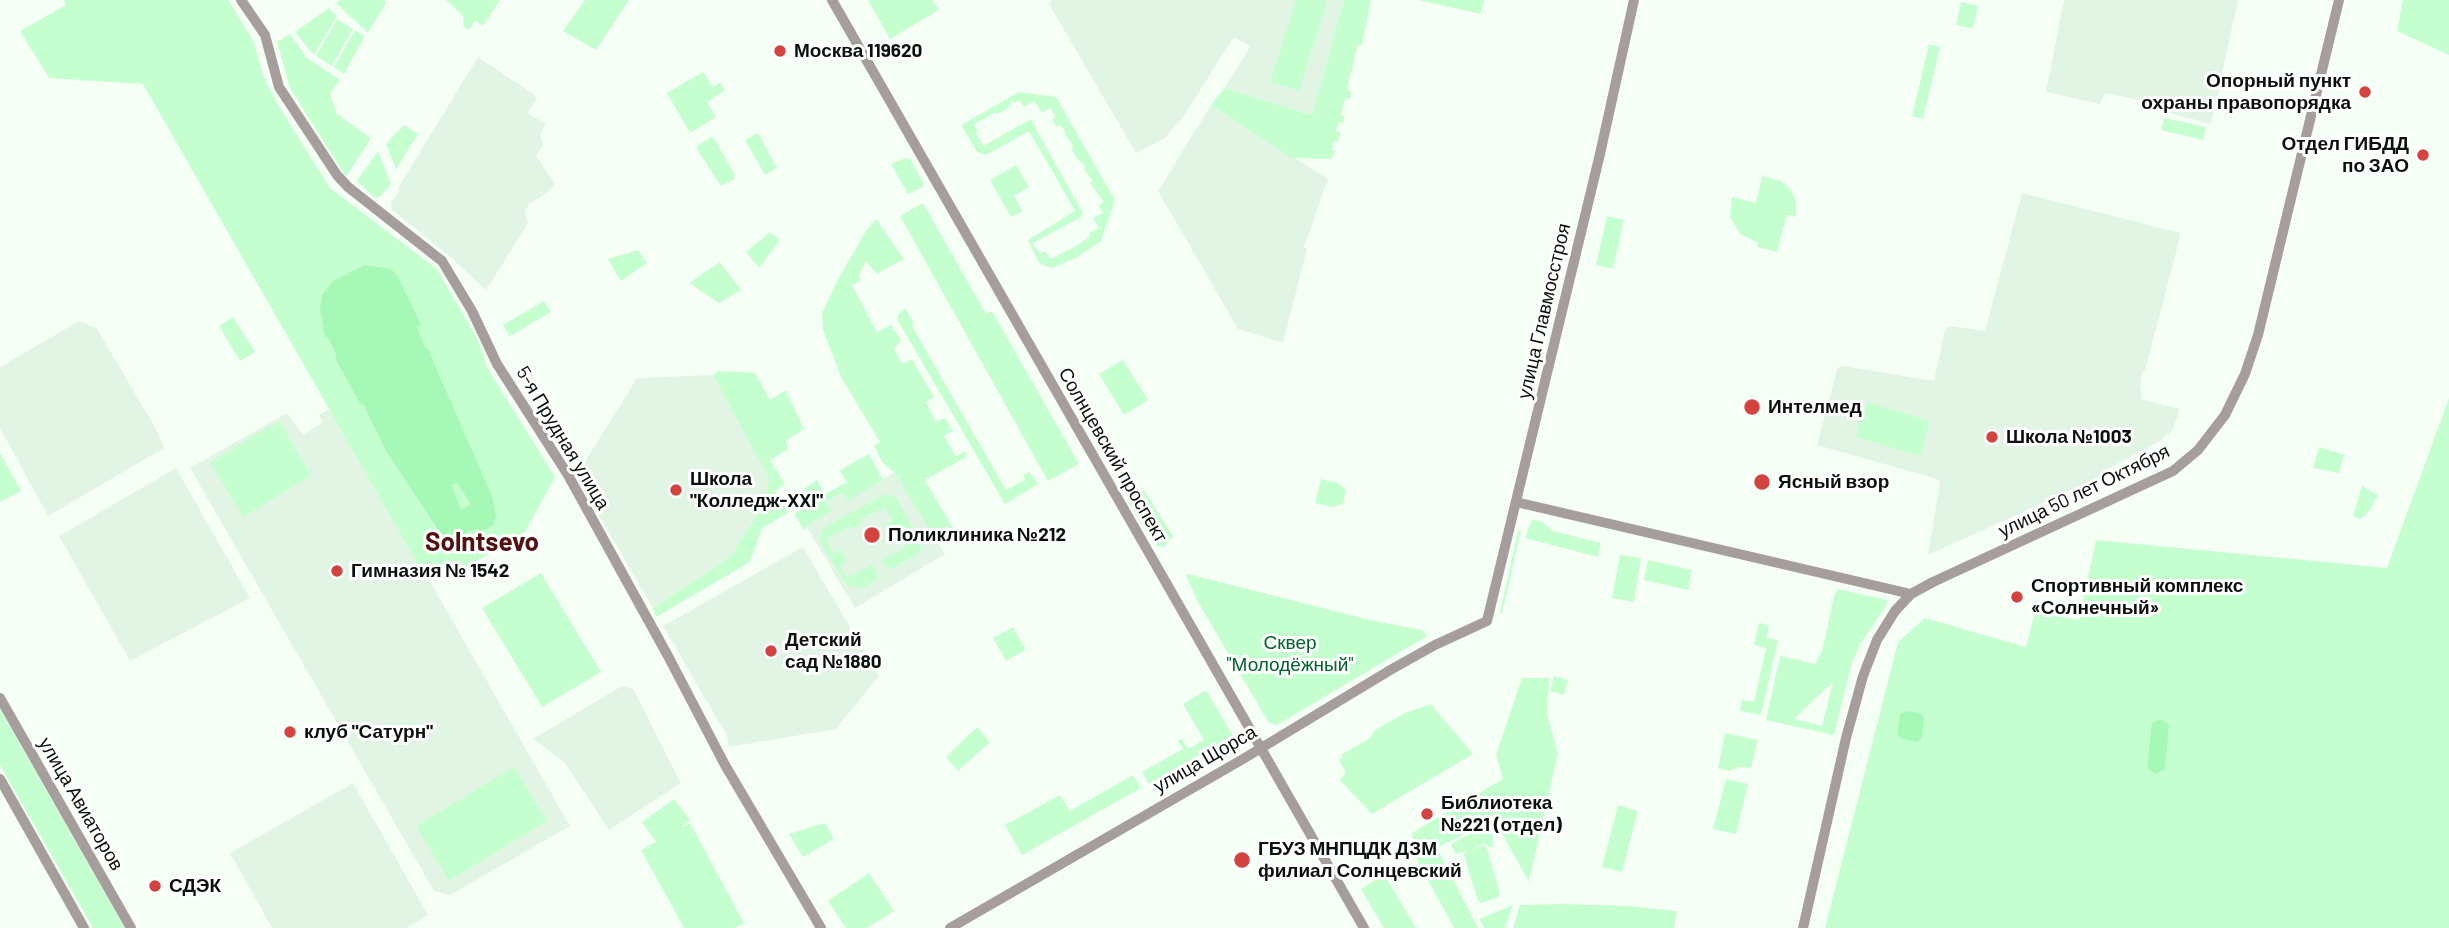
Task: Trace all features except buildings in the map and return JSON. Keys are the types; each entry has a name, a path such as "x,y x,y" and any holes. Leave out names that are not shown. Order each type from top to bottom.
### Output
{"street":[{"name":"5-я Прудная улица","path":"241,0 265,35 279,87 337,175 348,187 442,261 472,311 497,364 568,475 668,656 724,765 821,928"},
{"name":"Солнцевский проспект","path":"832,0 1364,928"},
{"name":"улица Главмосстроя","path":"1480,626 1487,621 1489,615 1600,154 1634,0"},
{"name":"улица 50 лет Октября","path":"1803,928 1846,738 1863,676 1886,623 1911,594 2173,471 2191,456 2218,425 2237,393 2258,334 2339,0"},
{"path":"1516,502 1911,594"},
{"name":"улица Щорса","path":"950,928 1420,653 1480,626"},
{"name":"улица Авиаторов","path":"0,698 131,928"},
{"path":"0,779 84,928"}],"shaded area":[{"path":"1052,0 1344,0 1312,115 1224,88 1250,47 1234,37 1183,117 1165,138 1136,153 1049,4"},
{"path":"2064,0 2238,0 2211,124 2147,107 2143,101 2105,93 2100,104 2046,92"},
{"path":"478,57 535,95 536,100 527,113 546,124 540,134 543,146 536,156 555,183 547,193 529,204 525,212 528,224 486,290 447,254 392,210 391,203"},
{"path":"1211,105 1328,179 1304,247 1307,249 1283,343 1238,329 1158,191"},
{"name":"Школа №1003","path":"2022,193 2181,233 2145,371 2142,371 2140,389 2141,399 2180,409 2172,431 2157,443 2100,473 2098,478 1928,555 1940,483 1937,479 1817,445 1839,367 1934,381 1945,329 1951,326 1985,331"},
{"path":"365,265 391,269 398,276 421,325 417,327 425,347 492,496 496,517 493,525 483,532 477,529 452,541 441,534 386,451 363,404 361,405 335,358 337,356 328,337 325,338 320,309 322,295 333,281","holes":["457,483 471,504 461,510 452,485"]},
{"path":"79,321 97,329 155,427 164,448 48,516 0,428 0,367"},
{"name":"Школа \"Колледж-XXI\"","path":"713,375 770,478 766,501 730,557 653,608 576,476 637,378"},
{"path":"331,408 570,826 450,895 434,891 190,468 287,413 303,435 323,422 319,415"},
{"path":"176,468 250,598 130,661 59,536"},
{"name":"Поликлиника №212","path":"895,472 945,554 855,608 806,526 830,511 826,502 843,492 849,500"},
{"name":"Детский сад №1880","path":"803,547 879,676 836,729 729,747 727,736 663,626"},
{"path":"622,686 633,689 681,783 609,830 565,763 533,739"},
{"path":"1906,711 1920,713 1924,718 1922,738 1917,742 1902,739 1897,734 1900,714"},
{"path":"2161,719 2169,725 2165,769 2156,774 2147,768 2152,723"},
{"path":"353,783 428,915 406,928 272,928 230,853"}],"green space":[{"path":"64,0 228,0 253,40 265,80 280,108 330,188 437,269 478,340 488,369 555,477 525,532 450,577 433,568 423,573 143,84 49,78 20,31 66,5"},
{"path":"340,0 384,0 386,3 368,33 336,3"},
{"path":"446,0 500,0 483,26 475,21 469,30 464,27 463,16"},
{"path":"585,0 629,0 596,50 563,31"},
{"path":"868,0 933,0 939,10 890,39"},
{"path":"1296,0 1327,2 1299,91 1270,82"},
{"path":"1344,0 1371,0 1362,45 1358,45 1347,89 1351,91 1350,99 1345,98 1341,115 1345,117 1343,123 1339,122 1336,131 1341,133 1338,142 1334,141 1332,150 1336,151 1331,159 1292,158 1211,105 1224,88 1312,115"},
{"path":"1418,0 1484,0 1481,14"},
{"path":"2403,0 2449,0 2449,55 2397,31"},
{"path":"1961,2 1978,6 1973,29 1956,25"},
{"path":"329,8 337,16 314,55 295,32"},
{"path":"337,19 353,29 332,66 316,56"},
{"path":"355,30 365,36 344,74 334,67"},
{"path":"290,34 307,58 340,80 330,94 337,114 371,138 346,177 290,88 277,42"},
{"path":"1929,44 1940,47 1923,119 1912,116"},
{"path":"703,72 713,87 720,82 725,90 707,102 716,117 690,133 667,93"},
{"path":"1019,92 1056,97 1115,200 1101,241 1076,258 1052,268 1042,265 1028,240 1075,211 1029,131 986,155 977,152 961,125","holes":["1020,100 1024,107 1035,101 1042,113 1051,108 1055,117 1052,119 1057,127 1060,125 1064,129 1073,146 1071,148 1093,181 1090,183 1104,202 1099,205 1103,213 1093,218 1099,228 1089,233 1090,236 1078,245 1051,259 1045,251 1040,254 1033,243 1081,217 1083,213 1031,119 983,146 974,124 1003,111 1011,106 1009,104 1013,101 1015,103"]},
{"path":"2164,118 2206,127 2203,140 2161,130"},
{"path":"404,125 418,134 396,169 386,144"},
{"path":"758,133 777,168 765,175 745,140"},
{"path":"714,138 735,175 734,179 723,185 720,185 697,149 698,145"},
{"path":"378,151 391,184 380,197 375,198 357,181"},
{"path":"906,158 911,160 923,182 923,187 908,194 891,164"},
{"path":"1016,165 1029,187 1014,196 1023,211 1011,217 990,180"},
{"path":"1762,176 1781,181 1791,190 1796,202 1796,216 1787,215 1777,252 1757,247 1758,243 1740,234 1730,217 1732,197 1756,203"},
{"path":"923,203 986,314 992,311 1079,464 1048,481 900,216"},
{"path":"1607,216 1624,220 1613,269 1596,265"},
{"path":"876,219 904,259 877,274 866,261 859,275 861,281 852,285 877,332 891,325 901,340 894,349 903,364 912,359 934,397 926,402 936,422 945,418 953,431 944,436 956,456 965,451 968,456 925,480 954,530 952,532 947,526 938,532 941,539 937,542 895,473 883,463 874,446 880,442 841,377 823,330 822,313 837,281"},
{"path":"770,232 780,240 759,268 746,252"},
{"path":"638,250 647,263 621,281 608,259"},
{"path":"720,262 741,290 719,303 689,283"},
{"path":"544,301 551,312 510,336 503,325"},
{"path":"906,309 914,324 912,326 1006,490 1025,480 1023,475 1030,472 1038,484 1005,504 898,321 898,314"},
{"path":"233,317 255,352 240,361 219,326"},
{"path":"1123,360 1148,400 1124,415 1099,374"},
{"path":"718,371 755,373 770,400 786,390 804,429 786,441 788,449 770,460 785,484 775,491 788,513 762,528 750,562 656,617 653,608 730,557 766,501 769,478 713,375"},
{"path":"2449,398 2449,928 1825,928 1898,642 1925,618 2026,647 2035,612 2079,620 2096,540 2387,568"},
{"path":"1867,402 1930,421 1920,456 1856,437"},
{"path":"279,421 311,476 243,517 210,462"},
{"path":"2319,447 2344,455 2339,473 2313,468"},
{"path":"0,453 21,491 0,502"},
{"path":"869,454 883,480 848,501 843,492 826,502 831,511 806,526 804,530 794,514 812,503 804,489 817,480 825,494 847,482 840,470"},
{"path":"1321,479 1338,483 1346,490 1343,504 1333,507 1315,503"},
{"path":"2362,486 2378,495 2370,510 2361,519 2353,516"},
{"path":"1144,490 1173,536 1163,548 1154,544 1127,500"},
{"path":"886,494 896,497 922,544 919,553 892,569 886,567 881,560 906,547 898,532 890,536 885,525 892,521 884,508 861,520 862,524 852,529 850,526 826,539 833,553 841,549 847,561 840,565 847,578 873,564 878,578 866,587 847,585 821,544 820,535 823,528"},
{"path":"1532,520 1541,521 1553,531 1601,543 1598,557 1525,538"},
{"path":"1518,530 1521,531 1502,614 1500,613"},
{"path":"1620,555 1641,558 1634,602 1612,598"},
{"path":"1648,560 1692,570 1688,590 1644,580"},
{"path":"541,573 601,672 542,707 482,608"},
{"name":"Сквер \"Молодёжный\"","path":"1186,575 1370,620 1422,630 1427,636 1277,725 1269,723 1198,602"},
{"path":"1838,589 1887,600 1852,663 1834,735 1766,720 1780,656 1815,664 1823,648 1834,596","holes":["1833,682 1822,726 1795,718"]},
{"path":"1759,623 1769,625 1767,638 1778,640 1761,715 1740,711 1742,700 1754,702 1766,648 1754,645"},
{"path":"1013,627 1026,650 1006,661 993,638"},
{"path":"1554,676 1568,680 1564,695 1550,691"},
{"path":"1522,678 1549,678 1547,714 1558,753 1529,882 1494,819 1437,848 1478,928 1454,928 1415,856 1412,833 1503,779 1496,755"},
{"path":"1206,690 1233,736 1149,784 1142,772 1183,749 1178,741 1182,739 1188,749 1204,740 1183,704"},
{"path":"1431,704 1473,754 1372,814 1340,780 1346,772 1339,760 1343,757 1342,754 1369,739 1375,730 1405,713"},
{"path":"0,709 125,928 93,928 0,765"},
{"path":"977,727 990,742 958,771 946,757"},
{"path":"1725,733 1758,740 1751,768 1739,767 1729,771 1718,768"},
{"path":"514,767 547,821 449,881 416,826"},
{"path":"1133,775 1141,788 1022,855 1005,825 1060,795 1070,811"},
{"path":"1726,779 1748,784 1736,834 1713,829"},
{"path":"674,799 690,820 681,828 690,823 744,923 735,928 684,928 641,850 656,842 642,822"},
{"path":"1618,805 1638,811 1622,872 1602,867"},
{"path":"825,823 834,839 803,857 789,834"},
{"path":"1491,826 1494,847 1484,843 1471,849 1483,845 1487,848 1500,894 1482,903 1478,901 1464,855 1466,851 1456,854 1451,844 1481,828"},
{"path":"869,873 894,911 867,928 846,928 828,901"},
{"path":"1384,874 1416,928 1384,928 1361,889"},
{"path":"1563,904 1677,911 1674,928 1513,928 1520,905"},
{"path":"1513,905 1505,928 1484,928 1479,919"}],"place":[{"name":"Москва 119620","path":"780,51"},
{"name":"Опорный пункт охраны правопорядка","path":"2365,92"},
{"name":"Отдел ГИБДД по ЗАО","path":"2423,155"},
{"name":"Интелмед","path":"1752,407"},
{"name":"Школа №1003","path":"1992,437"},
{"name":"Ясный взор","path":"1762,482"},
{"name":"Школа \"Колледж-XXI\"","path":"676,490"},
{"name":"Поликлиника №212","path":"872,535"},
{"name":"Гимназия № 1542","path":"337,571"},
{"name":"Спортивный комплекс «Солнечный»","path":"2017,597"},
{"name":"Детский сад №1880","path":"771,651"},
{"name":"клуб \"Сатурн\"","path":"290,732"},
{"name":"Библиотека №221 (отдел)","path":"1427,814"},
{"name":"ГБУЗ МНПЦДК ДЗМ филиал Солнцевский","path":"1242,860"},
{"name":"СДЭК","path":"155,886"}],"district":[{"name":"Solntsevo","path":"482,542"}]}
